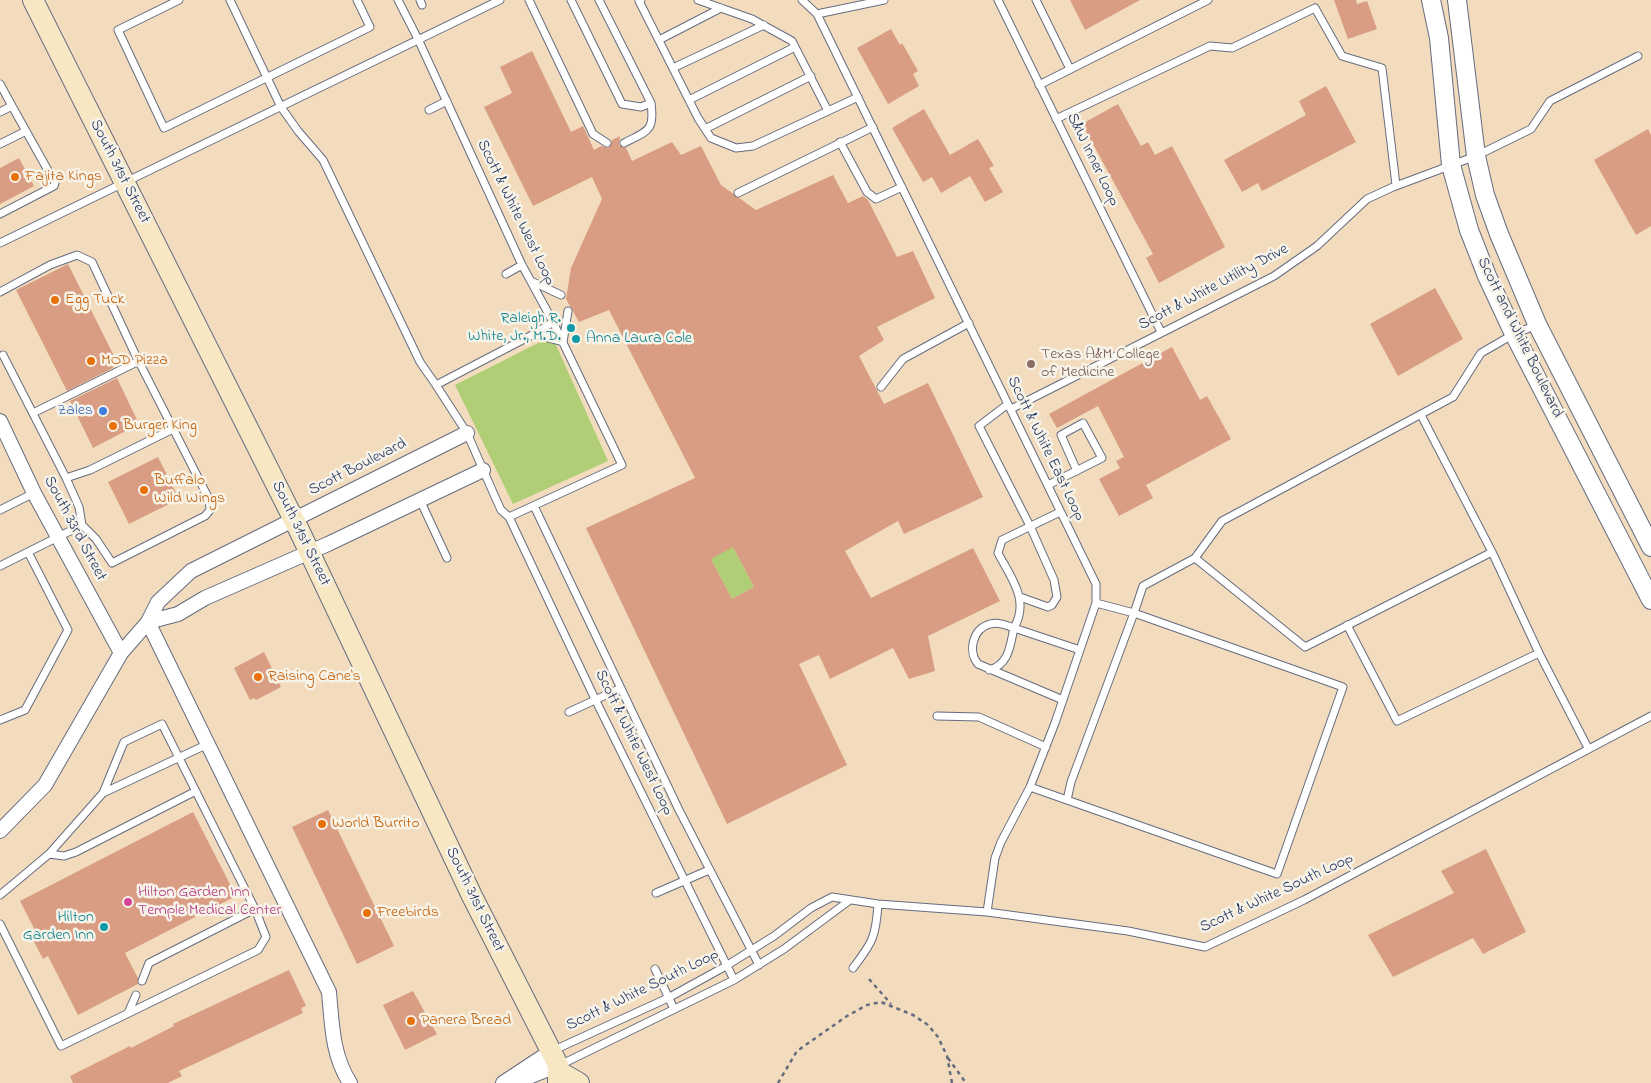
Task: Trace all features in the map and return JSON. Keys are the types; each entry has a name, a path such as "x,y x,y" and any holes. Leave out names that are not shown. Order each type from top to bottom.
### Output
{"main road":[{"name":"South 31st Street","path":"33,0 294,519 472,896 557,1068"},
{"path":"557,1068 579,1083"}],"street":[{"name":"Scott and White Boulevard","path":"1431,0 1441,57 1451,165 1469,230 1483,267 1514,334 1651,600"},
{"name":"Scott and White Boulevard","path":"1457,0 1476,156 1485,195 1499,234 1537,324 1651,547"},
{"name":"South 33rd Street","path":"0,421 34,493 121,653"},
{"name":"Scott Boulevard","path":"0,831 45,785 121,653 148,622 158,602 191,571 467,433"},
{"path":"350,1083 341,1070 335,1050 329,992 148,622 178,614 205,598 483,470"},
{"path":"503,1083 557,1068"},
{"path":"513,1083 557,1068"}],"lane":[{"path":"178,0 118,30 164,128 370,27 357,0"},
{"name":"Scott & White West Loop","path":"230,0 281,107 298,131 323,160 420,362 467,433 502,510 509,516 595,699 734,980"},
{"name":"Scott & White West Loop","path":"398,0 522,264 563,342 622,465 534,506 709,870 759,965"},
{"path":"0,242 500,0"},
{"path":"528,0 592,134 608,143"},
{"path":"571,0 622,104 642,107 651,103"},
{"path":"599,0 651,103 652,126 624,143"},
{"path":"639,0 705,129 711,138 722,144 736,148 753,146 858,96"},
{"path":"698,0 764,25 792,41 828,111"},
{"name":"Scott & White East Loop","path":"802,0 817,14 1096,584 1096,603 1046,747 1030,788 998,850 987,912"},
{"path":"817,14 884,0"},
{"name":"S&W Inner Loop","path":"998,0 1161,332"},
{"path":"1036,0 1070,69"},
{"path":"1039,85 1208,0"},
{"path":"659,40 721,8"},
{"path":"1056,119 1210,46 1232,48 1315,8 1342,56 1382,68 1396,185"},
{"path":"673,68 764,25"},
{"path":"689,100 795,46"},
{"name":"Scott & White Utility Drive","path":"1030,526 979,426 1010,407 1294,263 1367,199 1396,185 1476,156 1531,129 1550,102 1638,56"},
{"path":"705,129 811,76"},
{"path":"0,84 55,180 54,186 0,214"},
{"path":"429,110 447,101"},
{"path":"0,112 12,106"},
{"path":"738,193 872,126"},
{"path":"0,144 26,131"},
{"path":"840,142 867,192 876,199 902,187"},
{"path":"0,292 50,264 77,255 86,257 92,262 209,500 210,510 205,516 112,563 96,539 82,525 78,507 66,478 1,354"},
{"path":"506,274 522,264"},
{"path":"531,281 561,295"},
{"path":"534,334 563,342 568,311"},
{"path":"436,385 534,334 553,322"},
{"path":"881,387 904,359 969,323"},
{"path":"1067,800 1071,782 1143,586 1195,558 1222,521 1453,397 1481,353 1514,334 1537,324"},
{"path":"33,413 139,361"},
{"path":"1421,415 1492,552 1588,748"},
{"path":"1048,486 1102,458 1083,423 1061,434 1076,471"},
{"path":"66,478 90,470 174,429"},
{"path":"0,510 34,493"},
{"path":"420,500 447,558"},
{"path":"509,516 534,506"},
{"path":"988,670 1002,664 1007,657 1014,628 1021,612 1020,597 998,552 999,547 1008,536 1060,512"},
{"path":"0,566 82,525"},
{"path":"1020,597 1048,606 1052,605 1057,597 1054,580 1030,526"},
{"path":"0,720 25,710 68,630 28,552"},
{"path":"1195,558 1305,647 1492,552"},
{"path":"1030,788 1277,874 1343,687 1134,612 1096,603"},
{"path":"1063,700 988,670 978,664 972,658 974,638 984,627 991,624 1014,628 1080,650"},
{"path":"1348,625 1397,722 1540,653"},
{"path":"569,712 621,688"},
{"path":"937,716 979,717 1046,747"},
{"name":"Scott & White South Loop","path":"557,1068 668,998 726,966 774,936 811,908 832,897 878,904 987,912 1128,931 1205,947 1304,900 1651,716"},
{"path":"0,895 49,854 102,793 124,742 162,724 254,909 266,937 258,950 61,1046 0,924"},
{"path":"102,793 208,744"},
{"path":"49,854 64,856 76,852 196,791"},
{"path":"656,893 709,870"},
{"name":"Scott & White South Loop","path":"557,1068 734,980 759,965 850,900"},
{"path":"853,968 869,948 876,932 878,904"},
{"path":"142,981 149,963 254,909"},
{"path":"655,969 674,1009"},
{"path":"128,1013 136,995"}],"path":[{"path":"869,979 892,1005"},
{"path":"778,1083 796,1051 819,1034 867,1005 881,1002 892,1005 928,1025 938,1037 947,1056 966,1083"},
{"path":"947,1056 952,1083"}],"green space":[{"path":"552,336 608,461 513,504 455,385"},
{"path":"712,507 754,587 732,599 711,559"}],"building":[{"path":"1070,0 1140,0 1085,30"},
{"path":"1334,0 1356,0 1357,4 1367,1 1377,29 1348,39"},
{"path":"891,29 900,45 902,43 918,71 913,74 919,86 888,104 857,48"},
{"path":"532,51 571,132 583,126 594,150 601,146 609,148 612,140 620,136 619,145 626,148 632,161 672,142 681,155 701,146 721,185 756,210 833,175 848,203 863,196 868,200 897,257 913,251 935,298 877,327 884,340 859,356 884,404 928,383 983,497 904,534 898,521 845,551 871,598 973,548 1000,601 928,636 935,671 909,679 893,648 830,679 819,655 799,664 847,765 727,824 586,528 695,478 609,310 579,322 566,299 571,268 602,199 592,177 533,206 484,107 512,93 500,67","holes":["733,547 754,587 732,599 711,559"]},
{"path":"1326,86 1356,142 1262,191 1258,183 1242,192 1224,160 1306,115 1299,101"},
{"path":"1118,104 1141,146 1148,142 1155,155 1172,146 1225,247 1159,283 1146,258 1153,254 1082,124"},
{"path":"924,109 950,155 978,139 994,166 989,168 1003,192 985,202 970,176 941,193 932,177 923,182 892,128"},
{"path":"1648,129 1651,135 1651,226 1636,235 1594,160"},
{"name":"Fajita Kings","path":"19,158 34,186 0,204 0,168"},
{"path":"68,264 115,358 110,361 113,368 67,391 16,290"},
{"path":"1435,288 1463,339 1398,376 1370,324"},
{"path":"1172,347 1200,400 1207,396 1231,439 1146,485 1153,498 1119,516 1099,479 1120,468 1116,461 1124,457 1098,406 1057,428 1049,414"},
{"path":"117,378 139,424 93,448 70,401"},
{"name":"Buffalo Wild Wings","path":"158,457 179,499 129,524 108,482"},
{"name":"Raising Cane's","path":"264,652 281,687 256,700 254,698 250,700 234,668"},
{"path":"328,810 394,946 357,964 292,827"},
{"name":"Hilton Garden Inn","path":"193,812 236,896 125,953 138,978 138,984 78,1015 48,956 43,959 32,938 38,936 20,901"},
{"path":"1486,849 1526,932 1483,954 1473,938 1393,977 1368,935 1454,893 1441,871"},
{"path":"289,970 306,1006 301,1008 303,1013 179,1071 182,1076 168,1083 73,1083 70,1076 130,1046 131,1048 174,1026 173,1024"},
{"name":"Panera Bread","path":"413,991 437,1034 405,1050 383,1005"}],"place":[{"name":"Fajita Kings","path":"15,177"},
{"name":"Egg Tuck","path":"55,300"},
{"name":"Raleigh R. White, Jr., M.D.","path":"571,328"},
{"name":"Anna Laura Cole","path":"576,339"},
{"name":"MOD Pizza","path":"91,361"},
{"name":"Texas A&M College of Medicine","path":"1031,364"},
{"name":"Zales","path":"103,411"},
{"name":"Burger King","path":"113,426"},
{"name":"Buffalo Wild Wings","path":"144,490"},
{"name":"Raising Cane's","path":"258,677"},
{"name":"World Burrito","path":"322,824"},
{"name":"Hilton Garden Inn Temple Medical Center","path":"128,902"},
{"name":"Freebirds","path":"367,913"},
{"name":"Hilton Garden Inn","path":"104,927"},
{"name":"Panera Bread","path":"411,1021"}]}
